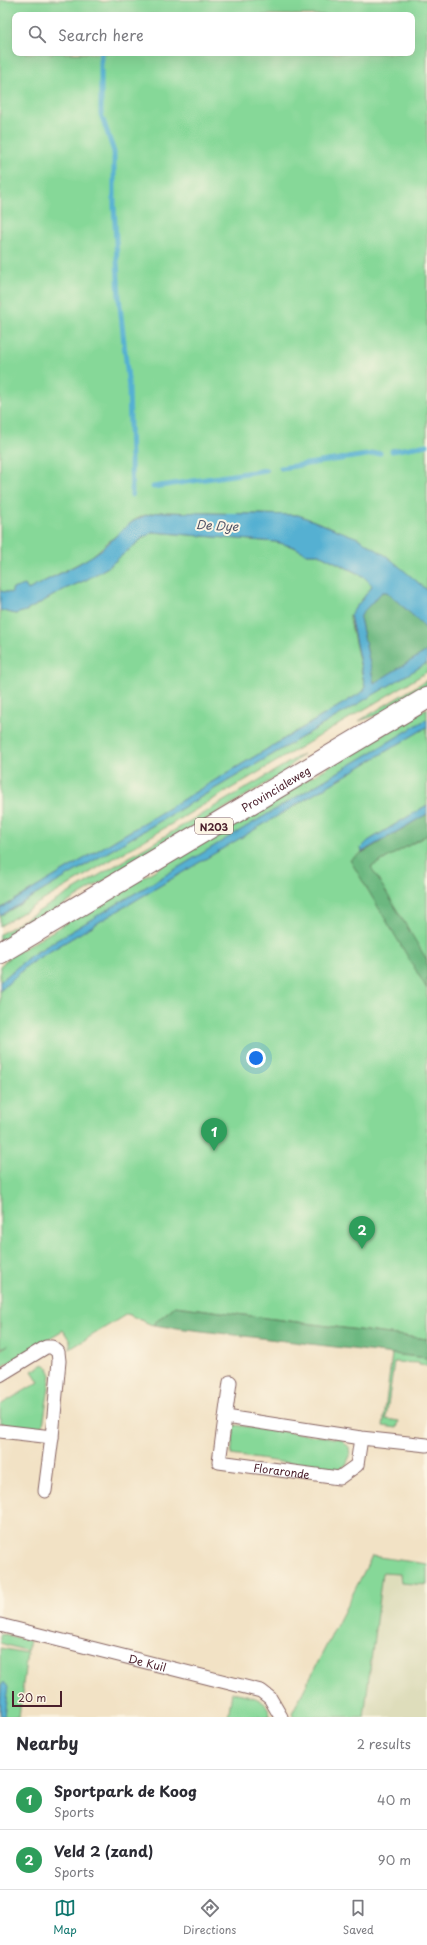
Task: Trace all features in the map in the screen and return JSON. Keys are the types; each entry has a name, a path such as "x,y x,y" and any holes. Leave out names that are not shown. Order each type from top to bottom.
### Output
{"main road":[{"name":"Provincialeweg","path":"0,954 427,698"}],"street":[{"path":"0,1375 46,1347 52,1347 58,1352 59,1360 52,1437 45,1491"},
{"name":"Floraronde","path":"230,1382 219,1462 339,1478 357,1465 361,1438"},
{"path":"226,1417 361,1438 427,1445"},
{"path":"0,1431 52,1437"},
{"name":"De Kuil","path":"0,1625 255,1689 270,1698 282,1717"}],"shaded area":[{"path":"382,1572 427,1578 427,1717 364,1717"}],"green space":[{"path":"0,0 98,0 103,2 112,0 427,0 427,444 391,449 392,452 427,447 427,590 407,574 333,528 298,515 161,512 142,516 133,521 91,557 28,590 25,585 12,593 0,591","holes":["380,451 381,454 280,470 279,467","267,468 269,471 155,488 154,486"]},
{"path":"153,532 276,542 294,547 307,554 319,554 363,576 372,585 350,615 350,620 365,687 364,691 0,909 0,610 15,614 26,611 108,567 143,538"},
{"path":"382,592 387,592 422,624 427,631 427,651 374,683 360,618 363,612"},
{"path":"427,663 427,672 0,926 0,916"},
{"path":"427,680 427,687 386,712 359,721"},
{"path":"427,708 427,719 30,956 0,982 0,966 11,956"},
{"path":"427,727 427,805 368,841 361,848 361,854 369,868 427,835 427,1339 175,1306 152,1325 127,1314 70,1349 70,1341 63,1330 0,1368 0,1350 8,1345 0,1348 0,991 28,965 37,959"},
{"path":"303,754 282,774 0,943 0,934"},
{"path":"427,814 427,835 371,867 427,960 427,989 350,860"},
{"path":"175,1306 427,1339 427,1358 152,1325"},
{"path":"392,1354 427,1358 427,1366 419,1365 419,1363 394,1362 386,1419 399,1421 397,1428 383,1426"},
{"path":"44,1364 48,1368 51,1375 43,1425 38,1428 0,1423 0,1405 39,1382 32,1371"},
{"path":"235,1425 341,1439 349,1447 350,1456 346,1465 337,1470 231,1455"},
{"path":"372,1556 427,1564 427,1585 401,1583 400,1574 382,1573 364,1717 293,1717 292,1713"},
{"path":"0,1633 30,1641 27,1651 0,1643"},
{"path":"0,1648 27,1653 19,1717 0,1717"},
{"path":"232,1692 257,1698 266,1706 270,1717 228,1717"}],"water":[{"name":"De Dye","path":"161,512 298,515 358,538 388,557 427,590 427,631 422,624 387,592 382,592 363,612 360,618 374,683 427,651 427,663 0,916 0,909 364,691 365,687 350,615 372,585 363,576 319,554 307,554 294,547 276,542 153,532 143,538 108,567 26,611 15,614 0,610 0,591 12,593 12,589 25,585 28,590 92,556 101,550 130,523 149,514"},
{"path":"427,719 427,727 37,959 28,965 0,991 0,982 30,956"},
{"path":"427,805 427,814 362,852 361,848 368,841"},
{"path":"4,1682 8,1687 4,1717 0,1717 1,1686"}],"waterway":[{"path":"101,56 101,114 114,152 114,205 119,297 129,388 132,495"},
{"path":"392,451 427,445"},
{"path":"281,468 380,453"},
{"path":"153,487 266,470"}],"place":[{"name":"Sportpark de Koog","path":"214,1151"},
{"name":"Veld 2 (zand)","path":"362,1249"}]}
